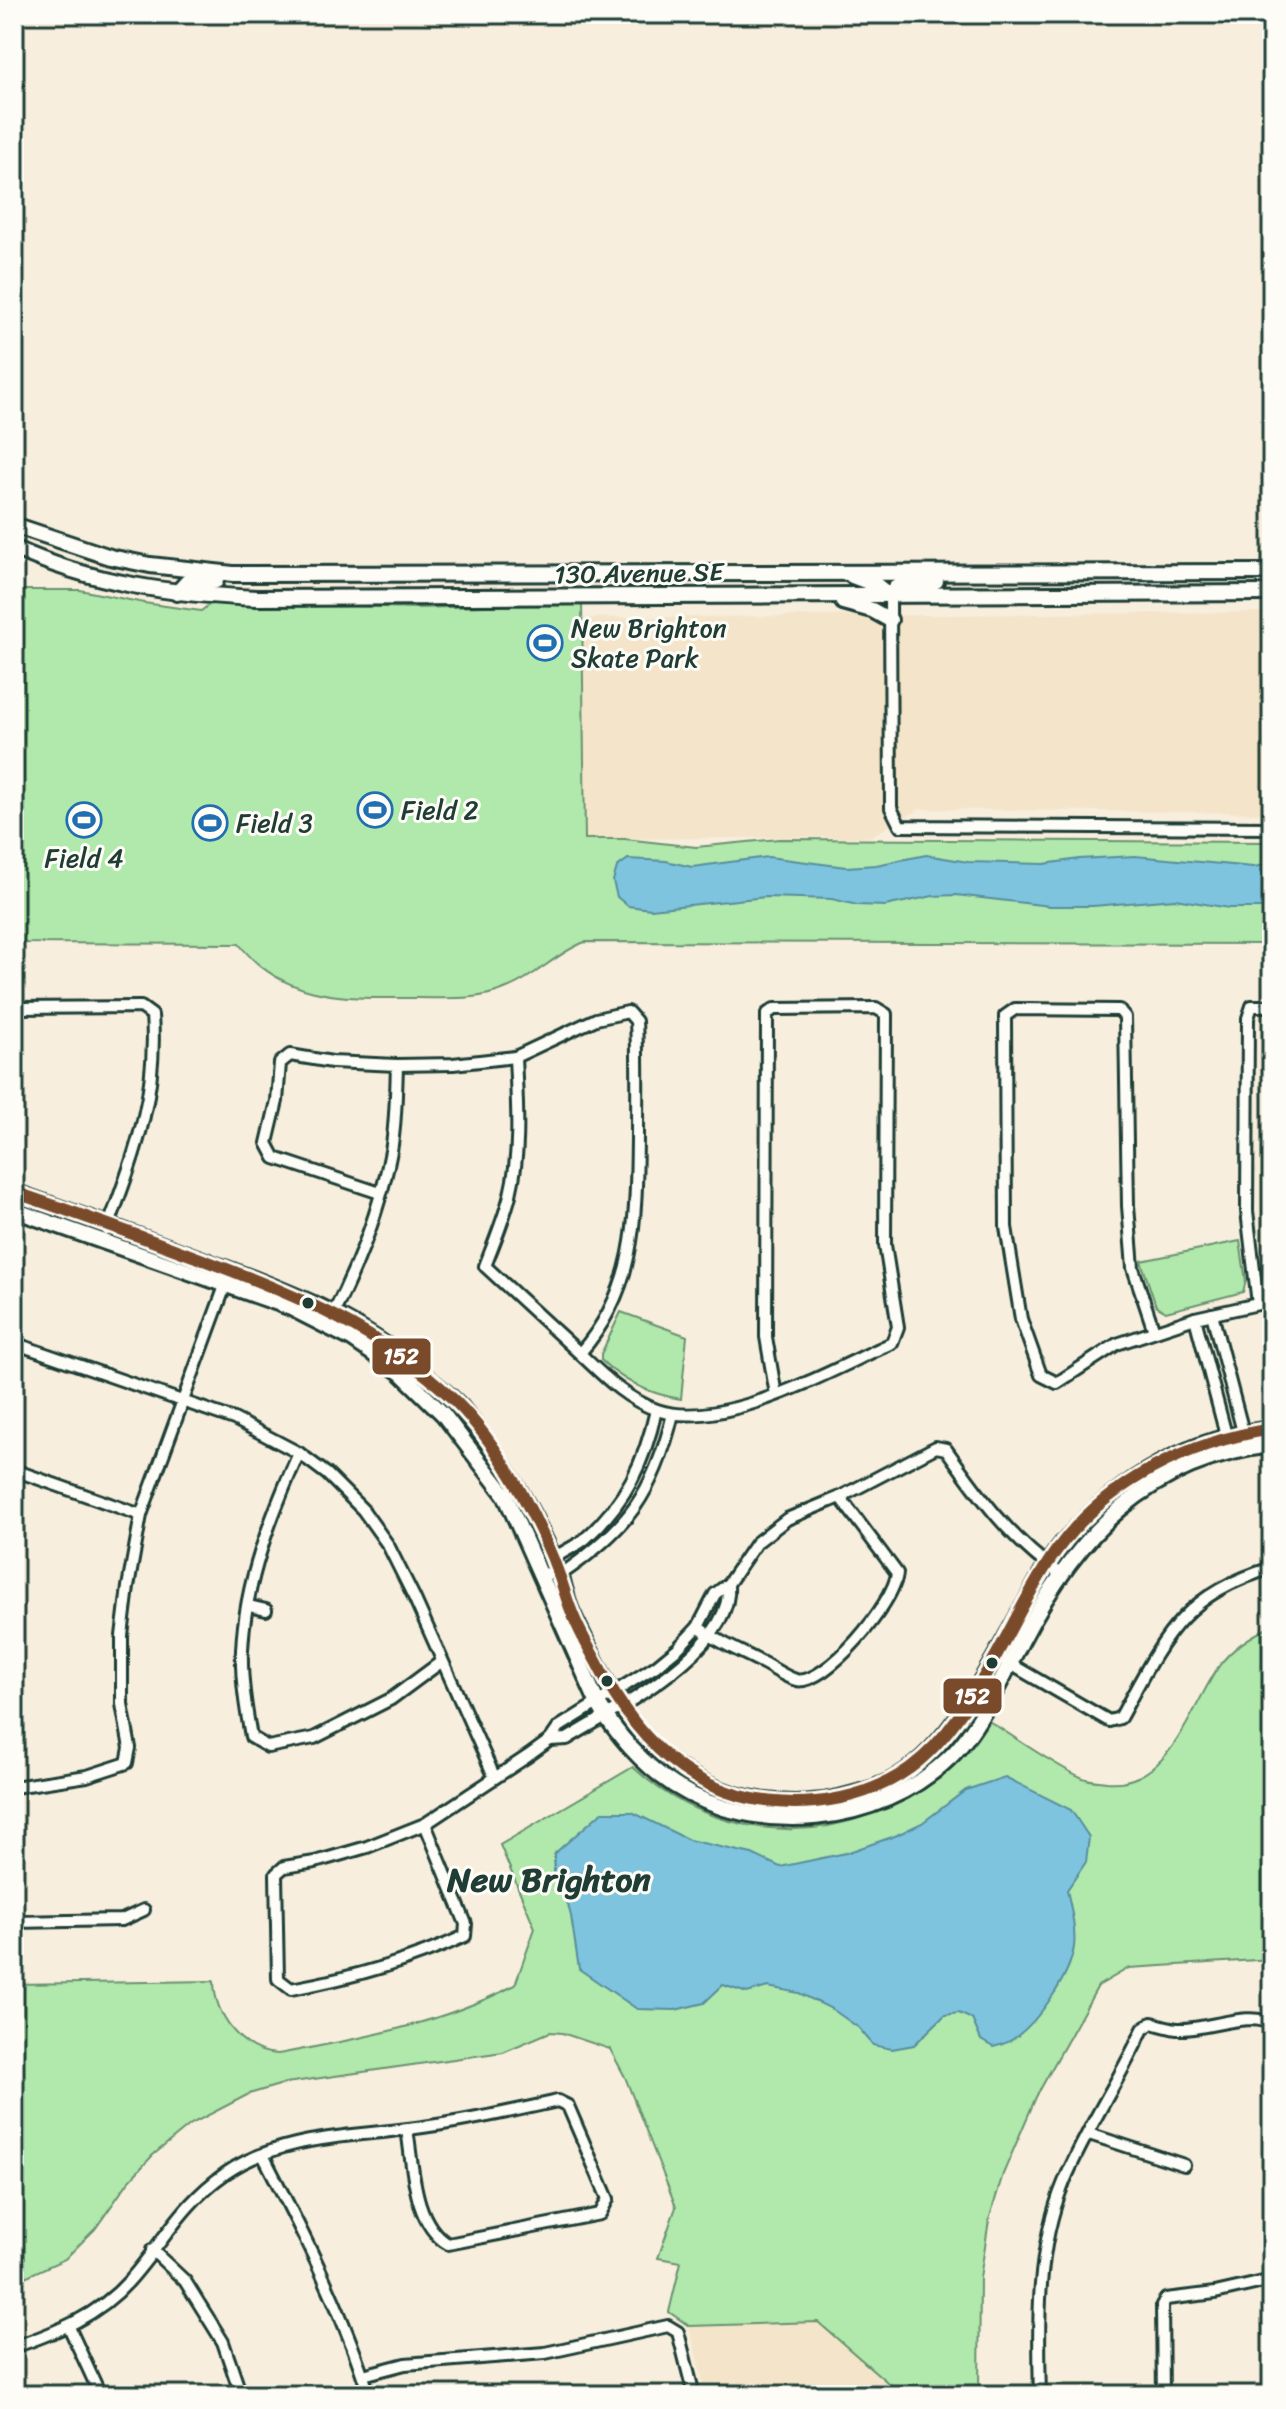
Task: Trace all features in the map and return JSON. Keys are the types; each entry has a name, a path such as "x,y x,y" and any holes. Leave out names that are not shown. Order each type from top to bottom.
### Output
{"street":[{"name":"130 Avenue SE","path":"14,525 71,546 140,563 233,574 1272,572"},
{"name":"130 Avenue SE","path":"14,548 53,566 139,588 273,599 1272,595"},
{"path":"140,563 164,576 177,593 187,582 199,580 295,583 349,574"},
{"path":"1076,572 1025,578 914,582 897,586 890,596 891,808 900,826 1272,828"},
{"path":"839,573 876,585 890,596"},
{"path":"819,596 872,610 890,620"},
{"path":"1258,1304 1247,1211 1248,1018 1252,1006 1272,1006"},
{"path":"14,1072 14,1008 141,1007 152,1015 154,1041 149,1099 136,1149 103,1241"},
{"path":"515,1057 518,1123 515,1165 510,1195 485,1266 580,1353 601,1377 656,1410 673,1414 717,1412 776,1395 892,1343 898,1327 885,1245 886,1014 876,1008 774,1009 767,1014 766,1337 776,1395"},
{"path":"1154,1331 1133,1268 1128,1206 1125,1017 1119,1010 1015,1009 1005,1016 1006,1227 1021,1319 1041,1375 1057,1383 1117,1344 1195,1318 1258,1304 1272,1304"},
{"path":"380,1193 275,1158 267,1143 277,1101 280,1063 290,1055 332,1062 397,1065 453,1064 515,1057 596,1019 628,1012 636,1021 635,1229 616,1300 599,1332 580,1353"},
{"path":"330,1319 372,1222 380,1193 391,1151 397,1065"},
{"path":"14,1192 295,1294 401,1373 443,1414 505,1495 597,1702 612,1726 651,1767 675,1785 733,1811 765,1816 824,1816 853,1811 920,1783 952,1756 981,1714 1060,1574 1097,1529 1139,1493 1189,1466 1238,1449 1272,1445"},
{"path":"14,1210 225,1286 330,1319 354,1323 403,1357 459,1405 528,1506 560,1575 571,1611 611,1692 635,1731 660,1756 717,1789 778,1803 838,1798 890,1781 917,1761 949,1726 1047,1565 1088,1516 1157,1464 1226,1435 1272,1429"},
{"path":"14,1787 87,1776 127,1763 130,1748 122,1704 122,1636 141,1515 231,1271"},
{"path":"1212,1314 1243,1432 1238,1449"},
{"path":"1195,1318 1226,1435 1238,1449"},
{"path":"14,1343 234,1419 299,1453 327,1474 363,1510 388,1545 494,1776"},
{"path":"541,1573 552,1559 581,1543 613,1510 636,1475 648,1447 656,1410"},
{"path":"541,1573 560,1575 606,1542 636,1506 655,1474 673,1414"},
{"path":"425,1824 466,1924 465,1936 402,1961 328,1982 291,1989 278,1979 276,1874 284,1867 315,1862 367,1847 425,1824 550,1740 559,1727 656,1666 678,1648 698,1627 715,1594 728,1584 756,1543 787,1519 840,1497 936,1447 946,1449 1004,1526 1031,1553 1060,1574"},
{"path":"299,1453 258,1554 249,1606 242,1650 251,1737 268,1747 314,1738 391,1699 441,1662"},
{"path":"14,1470 141,1515"},
{"path":"698,1627 797,1681 810,1679 854,1646 881,1611 897,1573 840,1497"},
{"path":"995,1655 1109,1721 1120,1718 1176,1623 1222,1586 1272,1568"},
{"path":"550,1740 567,1739 667,1677 711,1636 730,1598 728,1584"},
{"path":"249,1606 266,1610"},
{"path":"14,1922 122,1920 144,1910"},
{"path":"1040,2395 1043,2266 1053,2217 1064,2182 1143,2029 1152,2023 1178,2029 1211,2027 1254,2018 1264,2019 1272,2025"},
{"path":"14,2347 69,2327 98,2308 129,2282 190,2201 228,2171 263,2155 313,2139 479,2119 558,2101 568,2106 608,2199 606,2205 600,2214 448,2244 434,2236 417,2195 407,2129"},
{"path":"1089,2134 1184,2165"},
{"path":"263,2155 339,2309 369,2395"},
{"path":"152,2250 185,2281 223,2342 241,2395"},
{"path":"1163,2395 1162,2305 1166,2299 1215,2293 1272,2280"},
{"path":"363,2375 405,2364 545,2353 668,2326 678,2332 694,2395"},
{"path":"69,2327 99,2392"}],"shaded area":[{"path":"1272,612 1272,813 920,809 870,837 584,839 582,618"},
{"path":"818,2322 902,2395 706,2395 689,2326"}],"green space":[{"path":"14,590 80,590 201,611 221,602 416,608 582,603 585,839 625,839 696,847 779,839 1272,842 1272,944 585,942 527,978 496,992 474,997 367,998 320,993 298,987 257,963 239,944 14,943"},
{"path":"1240,1241 1246,1281 1243,1292 1166,1312 1156,1306 1141,1261"},
{"path":"621,1312 687,1336 681,1399 638,1386 601,1360"},
{"path":"1272,1626 1272,1959 1129,1968 1098,1986 1036,2097 1003,2174 989,2220 980,2278 979,2395 902,2395 818,2322 689,2326 669,2312 681,2262 658,2258 676,2207 625,2077 610,2049 562,2033 550,2032 503,2052 286,2083 249,2094 191,2124 153,2155 129,2181 95,2229 65,2259 14,2282 14,1984 214,1981 219,2007 232,2030 253,2047 278,2054 429,2020 487,1999 515,1985 535,1928 500,1845 633,1767 685,1804 714,1816 775,1829 837,1824 894,1805 925,1786 939,1773 984,1718 1083,1778 1107,1782 1128,1780 1147,1772 1176,1742 1224,1659 1243,1643"}],"water":[{"path":"926,855 968,862 1044,864 1135,856 1253,867 1272,864 1272,908 1229,908 1175,899 1093,906 1050,906 956,895 933,896 885,906 857,905 832,899 766,897 651,909 628,906 617,897 613,881 617,867 628,859 666,861 692,867 768,857 846,867 876,865"},
{"path":"1005,1777 1071,1810 1089,1837 1086,1862 1067,1890 1073,1918 1074,1947 1066,1971 1043,2009 1008,2042 993,2047 981,2040 972,2019 959,2013 945,2015 914,2045 892,2049 873,2045 859,2028 832,2009 799,1993 768,1987 747,1993 723,1985 704,2003 675,2010 637,2009 579,1969 571,1916 564,1890 554,1874 554,1854 602,1812 632,1812 689,1840 752,1854 780,1867 846,1853 895,1836 922,1823 966,1790"}],"transit line":[{"name":"152","path":"14,1192 268,1285 366,1334 427,1376 473,1420 507,1468 536,1521 580,1631 614,1693 634,1722 657,1748 682,1769 711,1785 742,1796 777,1802 815,1802 852,1795 900,1775 924,1757 959,1716 1048,1563 1076,1526 1099,1504 1125,1485 1180,1455 1241,1435 1272,1429"}],"place":[{"name":"New Brighton Skate Park","path":"545,643"},
{"name":"Field 2","path":"375,810"},
{"name":"Field 4","path":"84,820"},
{"name":"Field 3","path":"210,823"}],"district":[{"name":"New Brighton","path":"549,1880"}]}
